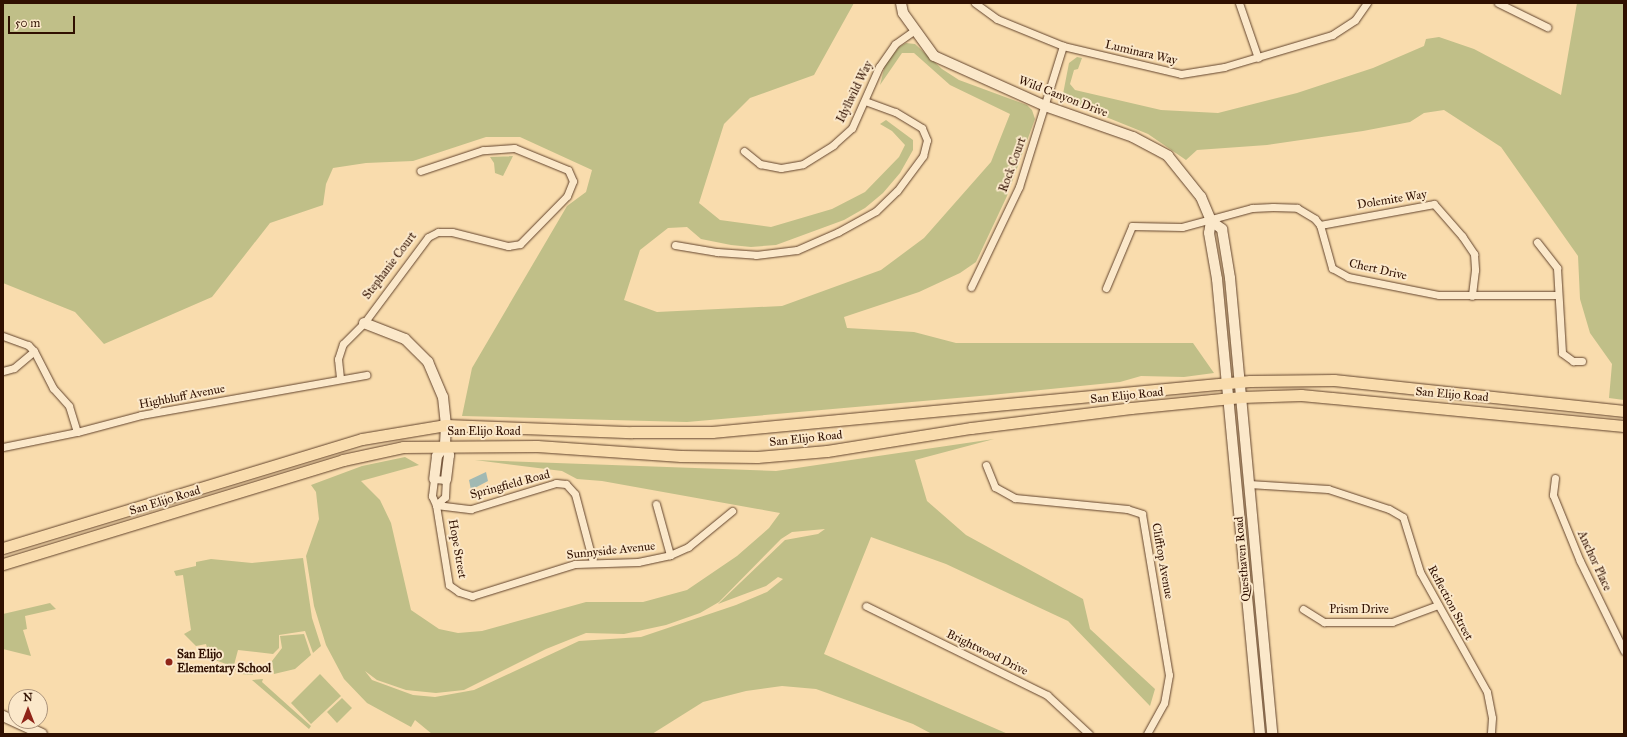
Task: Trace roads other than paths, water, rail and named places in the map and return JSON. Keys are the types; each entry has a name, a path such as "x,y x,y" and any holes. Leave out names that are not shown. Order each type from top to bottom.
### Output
{"main road":[{"name":"San Elijo Road","path":"3,548 362,439 446,425 632,432 712,432 1239,381 1334,380 1624,411"},
{"name":"San Elijo Road","path":"3,564 343,460 402,447 445,445 537,446 681,456 757,457 827,451 979,427 1131,408 1241,397 1312,396 1624,426"}],"street":[{"name":"Wild Canyon Drive","path":"901,3 903,13 934,56 1045,106 1133,137 1168,156 1202,197 1211,221 1209,233 1218,279 1227,382"},
{"name":"Luminara Way","path":"976,3 997,19 1063,46 1181,74 1224,67 1332,35 1355,20 1367,3"},
{"path":"1239,3 1258,58"},
{"path":"1498,3 1547,27"},
{"name":"Idyllwild Way","path":"744,151 760,164 782,168 803,164 833,145 852,128 879,67 895,44 915,30"},
{"name":"Rock Court","path":"971,287 1018,187 1063,46"},
{"path":"675,245 718,252 756,255 798,250 838,232 876,211 897,191 923,156 927,140 922,128 895,112 865,100"},
{"name":"Stephanie Court","path":"340,378 338,359 343,344 364,323 428,237 438,232 452,232 508,246 520,244 567,196 573,181 568,170 514,148 483,150 420,171"},
{"name":"Dolemite Way","path":"1320,225 1434,204 1462,236 1474,254 1475,270 1472,296"},
{"path":"1106,288 1132,226 1182,227 1211,221 1252,208 1297,208 1320,225"},
{"name":"Wild Canyon Drive","path":"1211,221 1222,230 1226,249 1239,381"},
{"name":"Chert Drive","path":"1320,225 1332,268 1348,277 1439,296 1557,295"},
{"path":"1537,242 1557,268 1559,292 1557,295 1562,353 1573,361 1582,361"},
{"path":"364,323 404,339 428,362 443,397 446,425 445,445"},
{"path":"3,336 28,345 34,351 53,388 69,406 77,432"},
{"path":"3,371 14,368 34,351"},
{"name":"Highbluff Avenue","path":"3,447 77,432 141,415 340,378 366,375"},
{"name":"Questhaven Road","path":"1239,381 1272,734"},
{"name":"Questhaven Road","path":"1227,382 1260,734"},
{"name":"Hope Street","path":"445,445 437,456 432,496 436,505 449,585 459,592"},
{"name":"Hope Street","path":"436,505 444,497 449,455 445,445"},
{"name":"Clifftop Avenue","path":"986,465 995,487 1015,498 1127,509 1142,514 1169,675 1164,703 1147,734"},
{"name":"Anchor Place","path":"1555,478 1553,495 1580,561 1624,651"},
{"path":"434,479 446,480"},
{"name":"Springfield Road","path":"436,505 471,509 556,483 566,484 575,494 593,562"},
{"name":"Reflection Street","path":"1249,484 1328,489 1389,509 1403,517 1420,572 1488,692 1492,718 1491,734"},
{"path":"656,504 670,556"},
{"name":"Sunnyside Avenue","path":"459,592 472,596 575,564 593,562 638,562 670,556 688,547 732,511"},
{"name":"Prism Drive","path":"1303,610 1324,622 1392,622 1438,605"},
{"name":"Brightwood Drive","path":"866,606 1047,695 1089,734"},
{"path":"3,716 42,734"}],"water":[{"path":"486,472 488,481 471,490 469,480"}],"place":[{"name":"San Elijo Elementary School","path":"169,662"}]}
